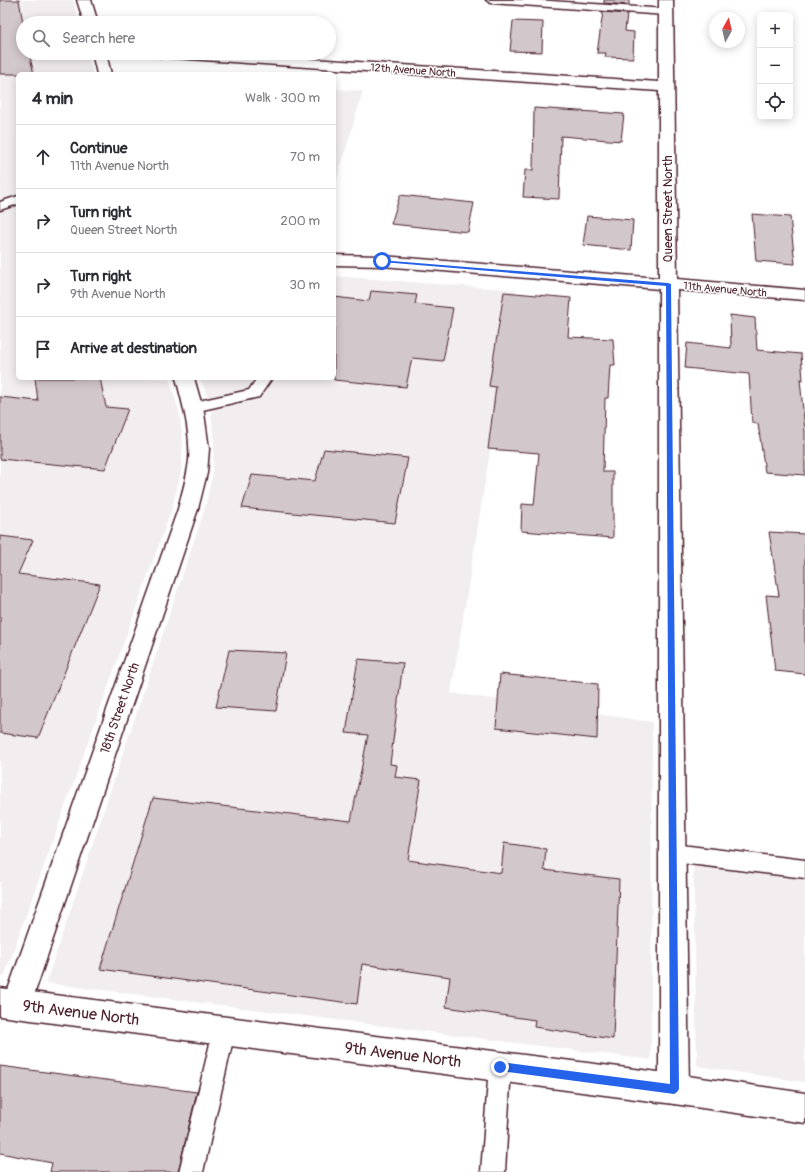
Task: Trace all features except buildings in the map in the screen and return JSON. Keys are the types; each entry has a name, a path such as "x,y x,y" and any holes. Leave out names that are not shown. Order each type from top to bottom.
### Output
{"street":[{"path":"84,0 89,16"},
{"name":"Queen Street North","path":"666,6 674,1089"},
{"path":"101,60 104,72"},
{"name":"12th Avenue North","path":"264,60 666,87"},
{"name":"11th Avenue North","path":"336,260 382,261 805,295"},
{"name":"18th Street North","path":"8,1003 188,509 197,471 199,441 194,407 186,380"},
{"name":"9th Avenue North","path":"8,1003 674,1089 805,1108"}],"lane":[{"path":"491,0 666,6"},
{"path":"0,206 16,201"},
{"path":"194,407 254,394 263,380"},
{"path":"672,853 805,869"},
{"path":"191,1172 224,1031"},
{"path":"493,1172 500,1067"}],"shaded area":[{"path":"0,0 73,0 78,16 16,16 16,60 89,60 92,72 16,72 16,380 170,380 179,411 183,443 181,472 172,508 4,977 0,977"},
{"path":"336,89 363,91 336,183"},
{"path":"336,276 516,290 451,693 652,722 651,1060 46,983 204,511 213,472 214,438 212,414 201,380 336,380"},
{"path":"693,847 805,862 805,1082 697,1066"}],"route":[{"path":"382,261 668,284 674,1089 500,1067"}]}
